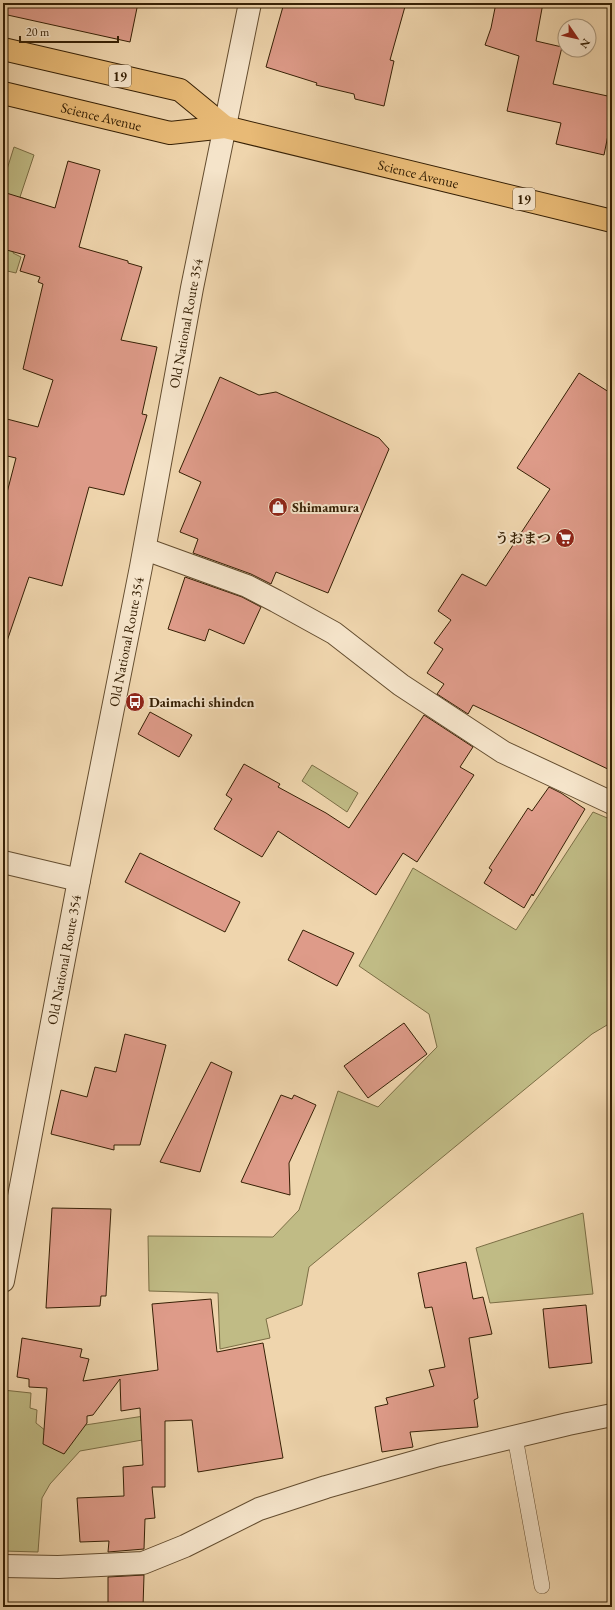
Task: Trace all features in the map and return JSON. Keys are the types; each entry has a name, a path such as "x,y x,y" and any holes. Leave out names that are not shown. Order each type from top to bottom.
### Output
{"main road":[{"name":"Science Avenue","path":"3,49 180,90 225,127"},
{"name":"Science Avenue","path":"3,93 170,133 225,127 612,220"}],"street":[{"name":"Old National Route 354","path":"3,1282 79,880 144,548 192,288 250,3"},
{"path":"144,548 247,586 276,601 334,633 401,685 503,752 612,803"},
{"path":"3,862 79,880"},
{"path":"3,1566 58,1567 143,1563 185,1546 259,1509 326,1487 438,1455 568,1424 612,1416"}],"lane":[{"path":"515,1437 542,1586"}],"shaded area":[{"path":"14,147 34,155 20,197 34,202 13,253 21,257 16,273 3,270 3,182"},
{"path":"312,765 358,793 347,812 302,781"},
{"path":"593,812 612,820 612,1022 592,1034 309,1267 302,1305 266,1319 270,1338 220,1349 218,1293 149,1291 148,1236 273,1237 299,1210 338,1091 378,1107 437,1047 429,1014 359,966 413,868 516,930"},
{"path":"583,1213 593,1294 490,1303 476,1248"},
{"path":"3,1390 31,1393 30,1408 37,1410 36,1423 46,1431 144,1416 148,1439 80,1451 50,1484 42,1498 38,1552 3,1551"}],"building":[{"path":"5,3 138,3 130,42 3,14"},
{"path":"284,3 406,3 390,60 394,61 384,106 355,99 354,94 316,85 317,83 266,67"},
{"path":"496,3 543,3 536,41 557,46 557,58 559,58 553,84 612,97 612,136 608,135 604,155 556,144 561,123 507,111 519,56 485,45 491,28"},
{"path":"68,161 100,170 79,247 128,261 128,263 142,267 121,340 157,347 142,414 147,415 124,495 89,487 62,586 29,577 7,641 3,640 3,508 16,458 3,455 3,418 38,427 53,380 23,369 43,284 38,282 40,277 20,271 25,255 3,249 3,192 55,208"},
{"name":"うおまつ","path":"579,373 612,394 612,771 473,705 468,714 437,694 444,684 427,673 443,649 434,643 451,620 438,611 462,574 486,586 550,489 517,468"},
{"name":"Shimamura","path":"220,377 259,395 276,392 379,438 389,449 328,593 276,572 271,584 251,574 193,553 198,539 180,532 201,482 179,472"},
{"path":"185,577 242,597 261,607 244,644 209,629 205,641 168,629"},
{"path":"150,712 192,735 179,757 138,734"},
{"path":"424,715 473,747 460,767 474,775 417,862 403,853 376,895 278,831 262,857 214,829 232,799 226,795 244,764 280,784 278,787 326,813 349,828"},
{"path":"549,787 585,809 533,896 532,894 524,908 484,883 492,870 489,868 528,808 532,811"},
{"path":"140,853 240,902 225,932 125,882"},
{"path":"303,930 354,953 337,986 288,960"},
{"path":"404,1023 427,1054 368,1098 344,1066"},
{"path":"125,1034 166,1045 140,1145 114,1145 114,1150 51,1134 61,1090 87,1097 95,1067 116,1072"},
{"path":"211,1062 232,1072 200,1172 160,1162"},
{"path":"281,1095 292,1099 294,1095 316,1105 289,1163 290,1195 241,1182"},
{"path":"52,1208 111,1209 106,1296 101,1296 100,1306 46,1308"},
{"path":"466,1262 473,1299 483,1297 492,1334 469,1338 478,1398 474,1400 478,1427 410,1432 413,1447 382,1452 375,1407 388,1404 386,1398 434,1386 429,1370 445,1367 432,1307 425,1308 418,1273"},
{"path":"211,1299 217,1352 263,1343 283,1458 198,1472 192,1420 165,1421 165,1487 152,1487 155,1518 145,1519 144,1549 108,1552 109,1541 80,1542 77,1498 124,1496 123,1467 143,1465 140,1408 121,1411 120,1379 93,1415 87,1416 87,1423 64,1454 43,1444 47,1388 29,1387 29,1379 17,1377 22,1338 82,1349 80,1357 89,1359 83,1381 158,1370 152,1304"},
{"path":"586,1305 592,1363 549,1368 543,1309"},
{"path":"144,1575 143,1607 108,1607 108,1577"}],"place":[{"name":"Shimamura","path":"278,507"},
{"name":"うおまつ","path":"565,538"},
{"name":"Daimachi shinden","path":"135,702"}]}
